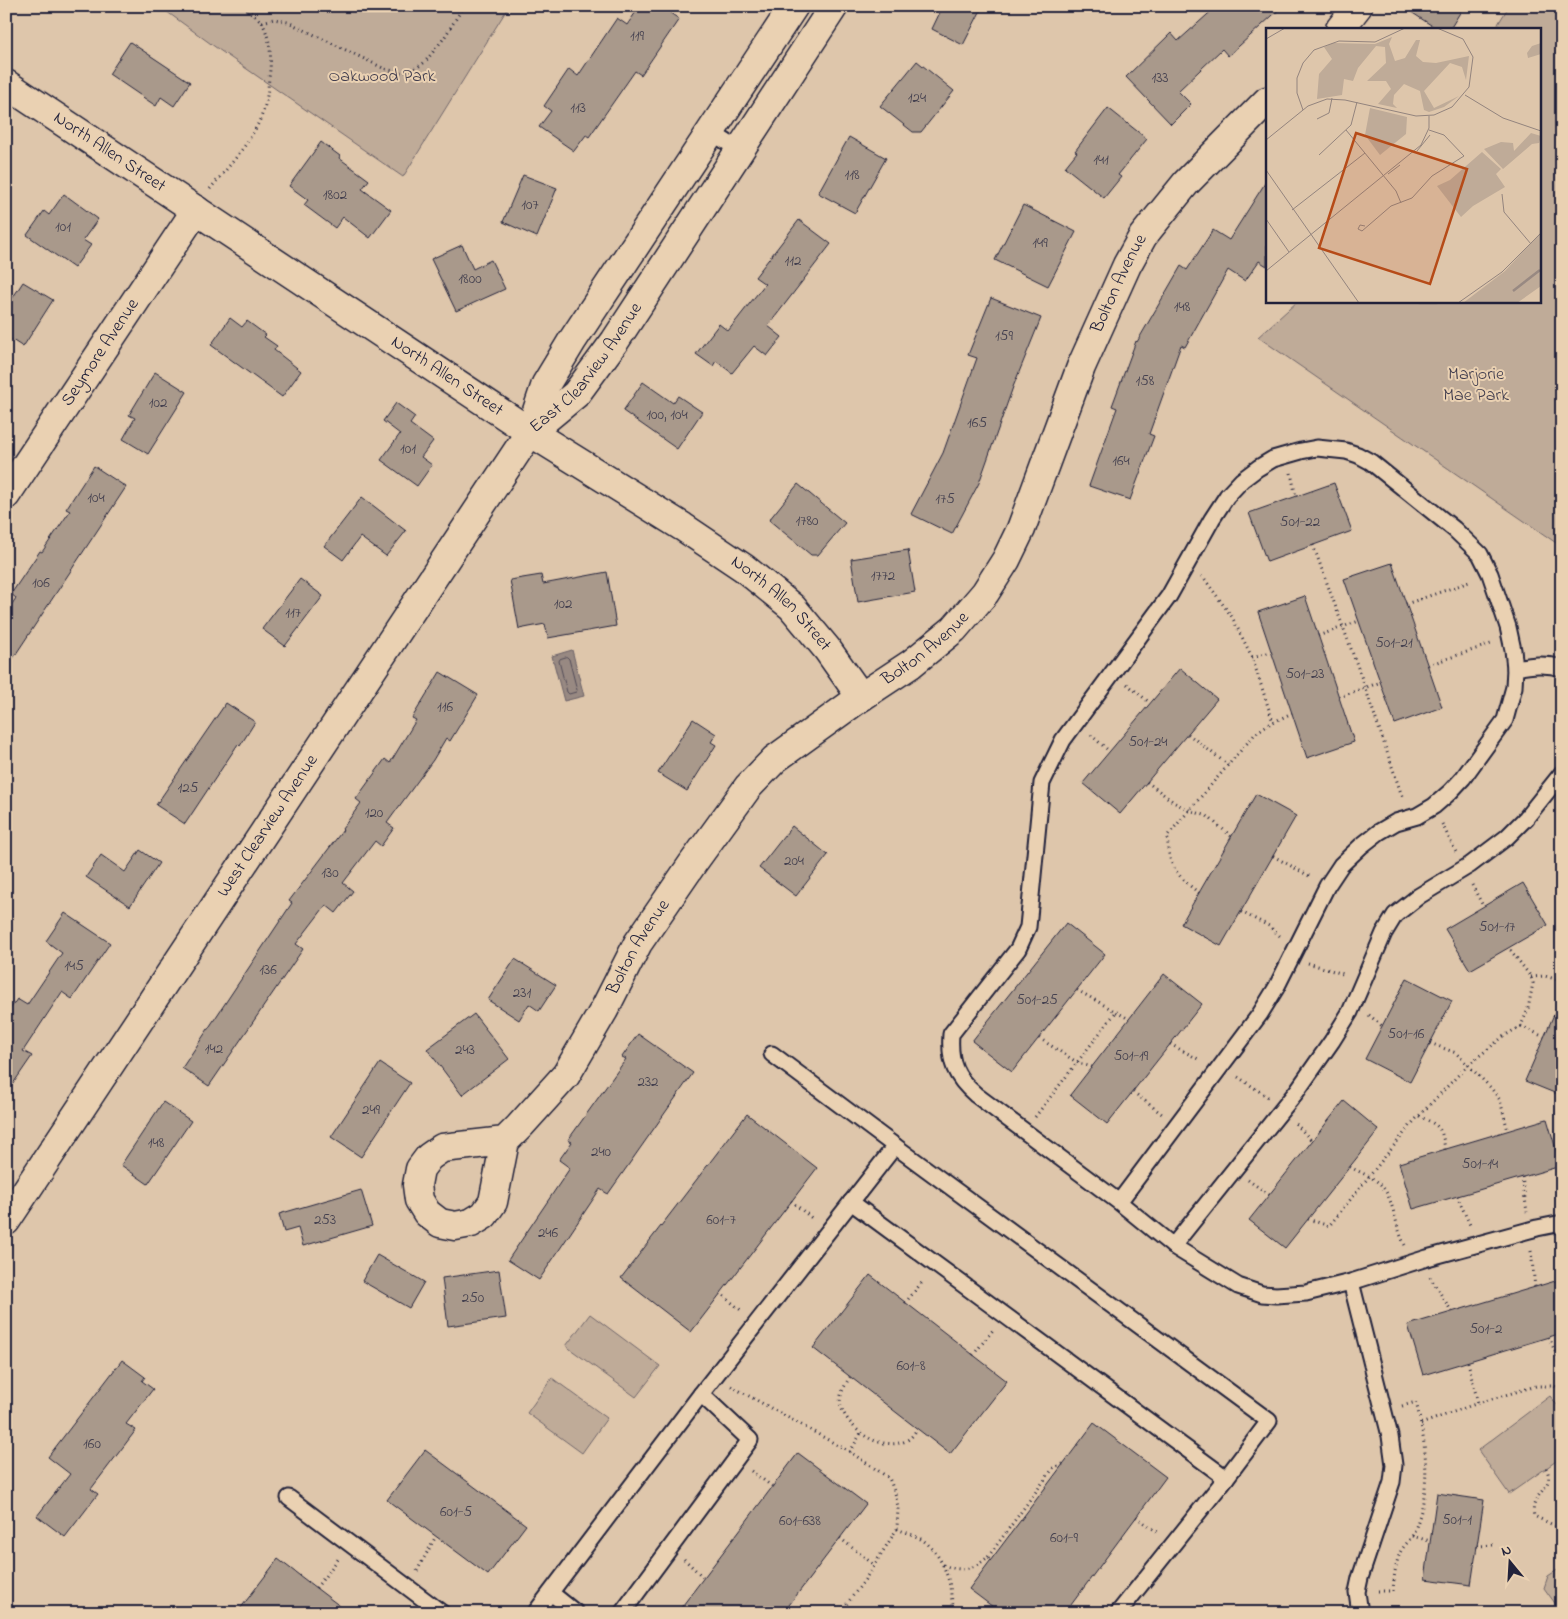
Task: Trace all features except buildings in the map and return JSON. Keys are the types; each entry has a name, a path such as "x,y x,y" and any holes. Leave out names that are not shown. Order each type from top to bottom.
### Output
{"street":[{"name":"East Clearview Avenue","path":"530,432 550,376 794,6"},
{"name":"East Clearview Avenue","path":"530,432 576,394 615,341 834,6"},
{"path":"1341,28 1358,6"},
{"name":"North Allen Street","path":"6,84 202,202 530,432 683,527 751,574 792,607 827,649 861,697"},
{"name":"Bolton Avenue","path":"505,1141 520,1127 566,1075 604,1010 638,943 748,787 775,759 861,697 911,664 954,629 985,593 1006,560 1021,529 1081,366 1127,264 1139,243 1186,183 1266,102"},
{"name":"Seymore Avenue","path":"6,496 202,202"},
{"name":"West Clearview Avenue","path":"6,1221 530,432"}],"lane":[{"path":"711,132 740,150"},
{"path":"1119,1202 1268,1001 1296,951 1327,886 1341,865 1361,846 1396,822 1417,816 1434,806 1456,785 1505,720 1514,687 1515,668 1510,638 1490,574 1480,554 1473,546 1371,462 1358,454 1318,448 1274,459 1242,480 1227,496 1169,596 1063,740 1042,783 1028,927 1018,949 951,1034 950,1050 954,1068 964,1084 1119,1202 1173,1246 1238,1286 1262,1294 1306,1293 1351,1282 1477,1244 1562,1223"},
{"path":"1515,668 1533,664 1548,664 1562,668"},
{"path":"1173,1246 1297,1091 1332,1041 1350,1012 1384,933 1395,915 1419,896 1464,868 1507,837 1526,818 1562,773"},
{"path":"772,1054 1269,1421 1118,1613"},
{"path":"535,1613 714,1377 895,1146"},
{"path":"850,1202 1226,1478"},
{"path":"1351,1282 1390,1436 1394,1465 1392,1482 1360,1578 1357,1592 1360,1613"},
{"path":"622,1613 750,1440 702,1394"},
{"path":"289,1498 442,1613"},
{"path":"551,1593 576,1613"}],"path":[{"path":"202,202 256,128 264,108 271,66 270,43 262,22 243,6"},
{"path":"262,22 274,19 288,22 385,69 403,73 425,62 444,38 464,6"},
{"path":"1313,545 1365,687 1403,800 1438,816 1483,906"},
{"path":"1185,567 1204,578 1232,617 1252,657 1273,722"},
{"path":"1406,604 1490,574"},
{"path":"1318,636 1359,621"},
{"path":"1428,665 1510,638"},
{"path":"1252,657 1271,652"},
{"path":"1114,672 1150,703"},
{"path":"1339,697 1380,682"},
{"path":"1199,892 1181,878 1171,863 1167,850 1168,835 1255,734 1273,722 1292,713"},
{"path":"1188,734 1228,765"},
{"path":"1147,782 1175,803 1207,816 1231,836"},
{"path":"1273,856 1327,886"},
{"path":"1241,912 1269,926 1306,963 1343,974 1368,1014 1382,1026"},
{"path":"1308,1219 1329,1226 1418,1116 1468,1065 1504,1036 1521,1026 1528,1009 1532,982 1531,977 1509,948"},
{"path":"1531,977 1545,976 1562,981"},
{"path":"1077,990 1129,1019"},
{"path":"1024,1131 1116,1012"},
{"path":"1521,1026 1544,1038"},
{"path":"1039,1038 1078,1063 1092,1067"},
{"path":"1430,1043 1456,1053 1491,1088 1500,1100 1508,1131"},
{"path":"1170,1044 1204,1062 1220,1066 1262,1091 1283,1108 1312,1141"},
{"path":"1133,1092 1177,1124"},
{"path":"1418,1116 1438,1126 1444,1137 1445,1150"},
{"path":"1350,1167 1380,1184 1387,1193 1400,1238 1437,1287 1452,1312"},
{"path":"1458,1196 1477,1244"},
{"path":"791,1201 828,1231"},
{"path":"905,1303 935,1265"},
{"path":"720,1294 757,1323"},
{"path":"973,1355 1005,1315"},
{"path":"1549,1337 1562,1368"},
{"path":"1468,1362 1478,1404"},
{"path":"714,1377 850,1452 889,1478 898,1507 897,1530 864,1581 840,1613"},
{"path":"850,1377 842,1392 841,1406 848,1420 870,1440 884,1443 899,1443 909,1439 917,1429"},
{"path":"1421,1424 1536,1386 1554,1386 1562,1389"},
{"path":"850,1452 861,1433"},
{"path":"735,1460 773,1487"},
{"path":"943,1565 956,1570 967,1569 990,1559 1054,1467 1063,1464"},
{"path":"1546,1468 1550,1475 1549,1481 1535,1498 1532,1508 1534,1516 1562,1529"},
{"path":"1136,1517 1173,1544"},
{"path":"897,1530 918,1537 931,1547 943,1565 956,1613"},
{"path":"408,1587 436,1536"},
{"path":"1412,1536 1430,1541"},
{"path":"840,1538 874,1565"},
{"path":"316,1588 350,1544"},
{"path":"1477,1546 1494,1546"},
{"path":"1068,1608 1074,1613"}],"green space":[{"name":"Oakwood Park","path":"159,6 509,6 403,177"},
{"name":"Marjorie Mae Park","path":"1509,6 1562,6 1562,547 1258,337 1297,302 1540,302 1540,28 1496,28"},
{"path":"590,1314 660,1366 636,1397 566,1346"},
{"path":"552,1378 607,1418 582,1453 527,1413"},
{"path":"1550,1396 1562,1411 1562,1457 1509,1494 1478,1450"},
{"path":"1562,1567 1562,1613 1544,1588 1548,1576"}],"water":[{"path":"572,650 584,696 564,701 552,656"}]}
